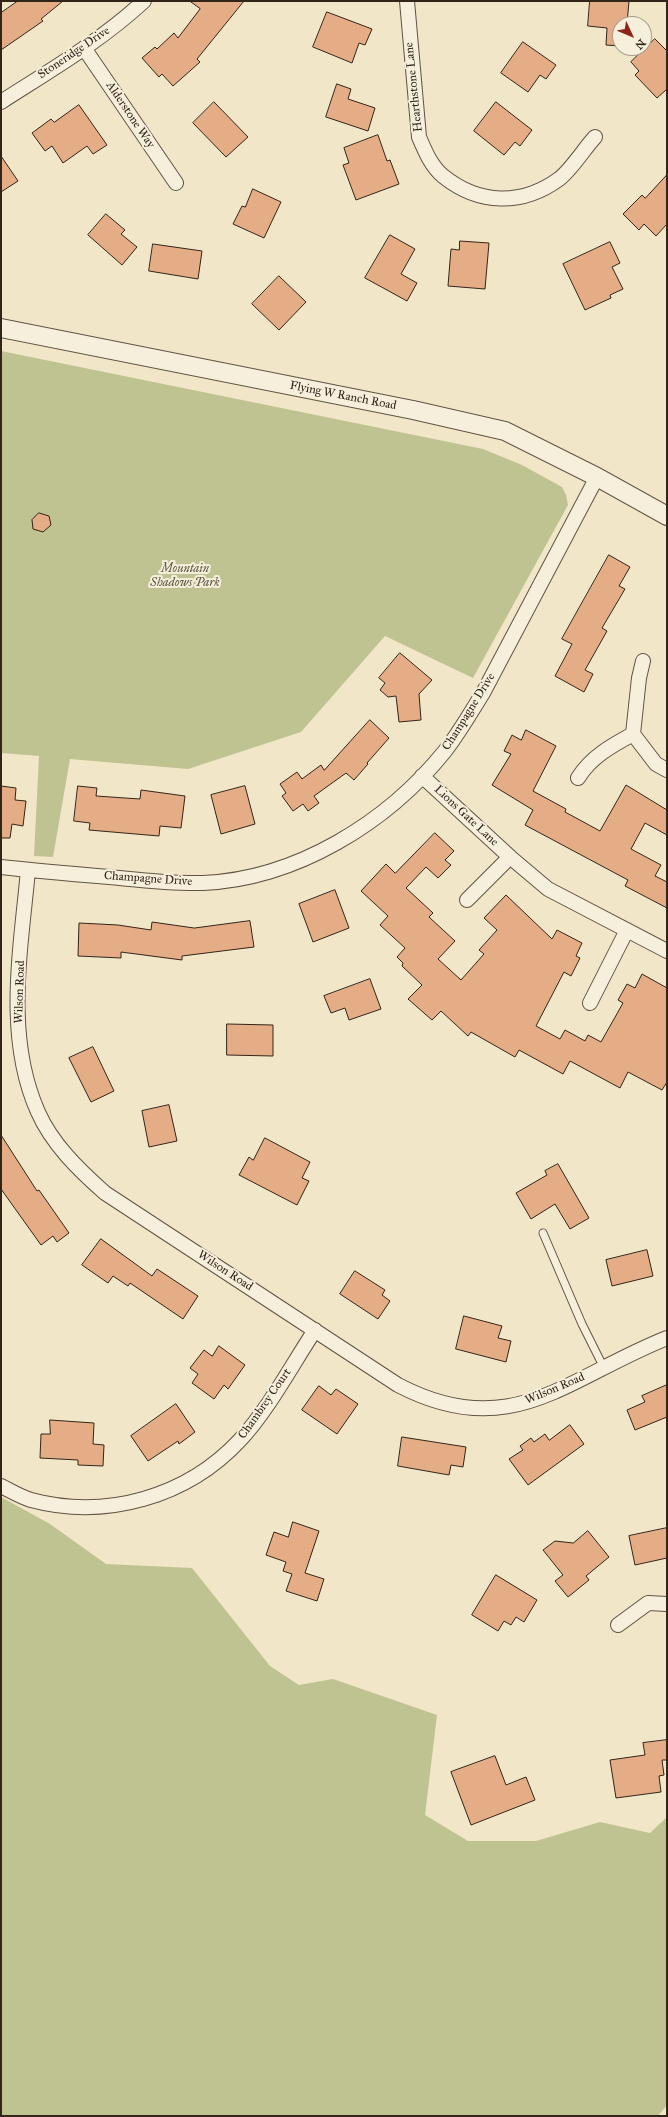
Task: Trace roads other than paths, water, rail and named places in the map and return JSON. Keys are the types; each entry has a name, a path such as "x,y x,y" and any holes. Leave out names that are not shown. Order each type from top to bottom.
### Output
{"street":[{"name":"Stoneridge Drive","path":"1,102 84,48 132,12 144,1"},
{"name":"Hearthstone Lane","path":"407,1 419,137 428,158 442,176 478,196 518,198 539,192 560,178 595,137"},
{"name":"Alderstone Way","path":"84,48 176,183"},
{"name":"Flying W Ranch Road","path":"1,328 465,421 505,431 597,477 667,516"},
{"name":"Champagne Drive","path":"1,867 169,883 203,883 260,874 317,853 344,838 400,799 444,751 483,693 597,477"},
{"path":"643,661 639,678 633,734 656,764 667,770"},
{"path":"578,778 586,765 592,760 633,734"},
{"name":"Lions Gate Lane","path":"422,776 510,857 548,889 667,951"},
{"path":"467,900 510,857"},
{"name":"Wilson Road","path":"28,870 17,1004 19,1038 23,1065 38,1113 53,1137 68,1157 105,1193 398,1385 416,1394 444,1404 464,1408 509,1408 530,1402 551,1394 667,1338"},
{"path":"590,1003 627,930"},
{"name":"Chambrey Court","path":"1,1486 31,1500 63,1506 90,1508 147,1499 173,1489 197,1475 239,1441 255,1422 315,1330"},
{"path":"618,1625 648,1603 667,1604"}],"lane":[{"path":"543,1233 582,1324 604,1368"}],"park label":[{"name":"Mountain Shadows Park","path":"185,576"}]}
